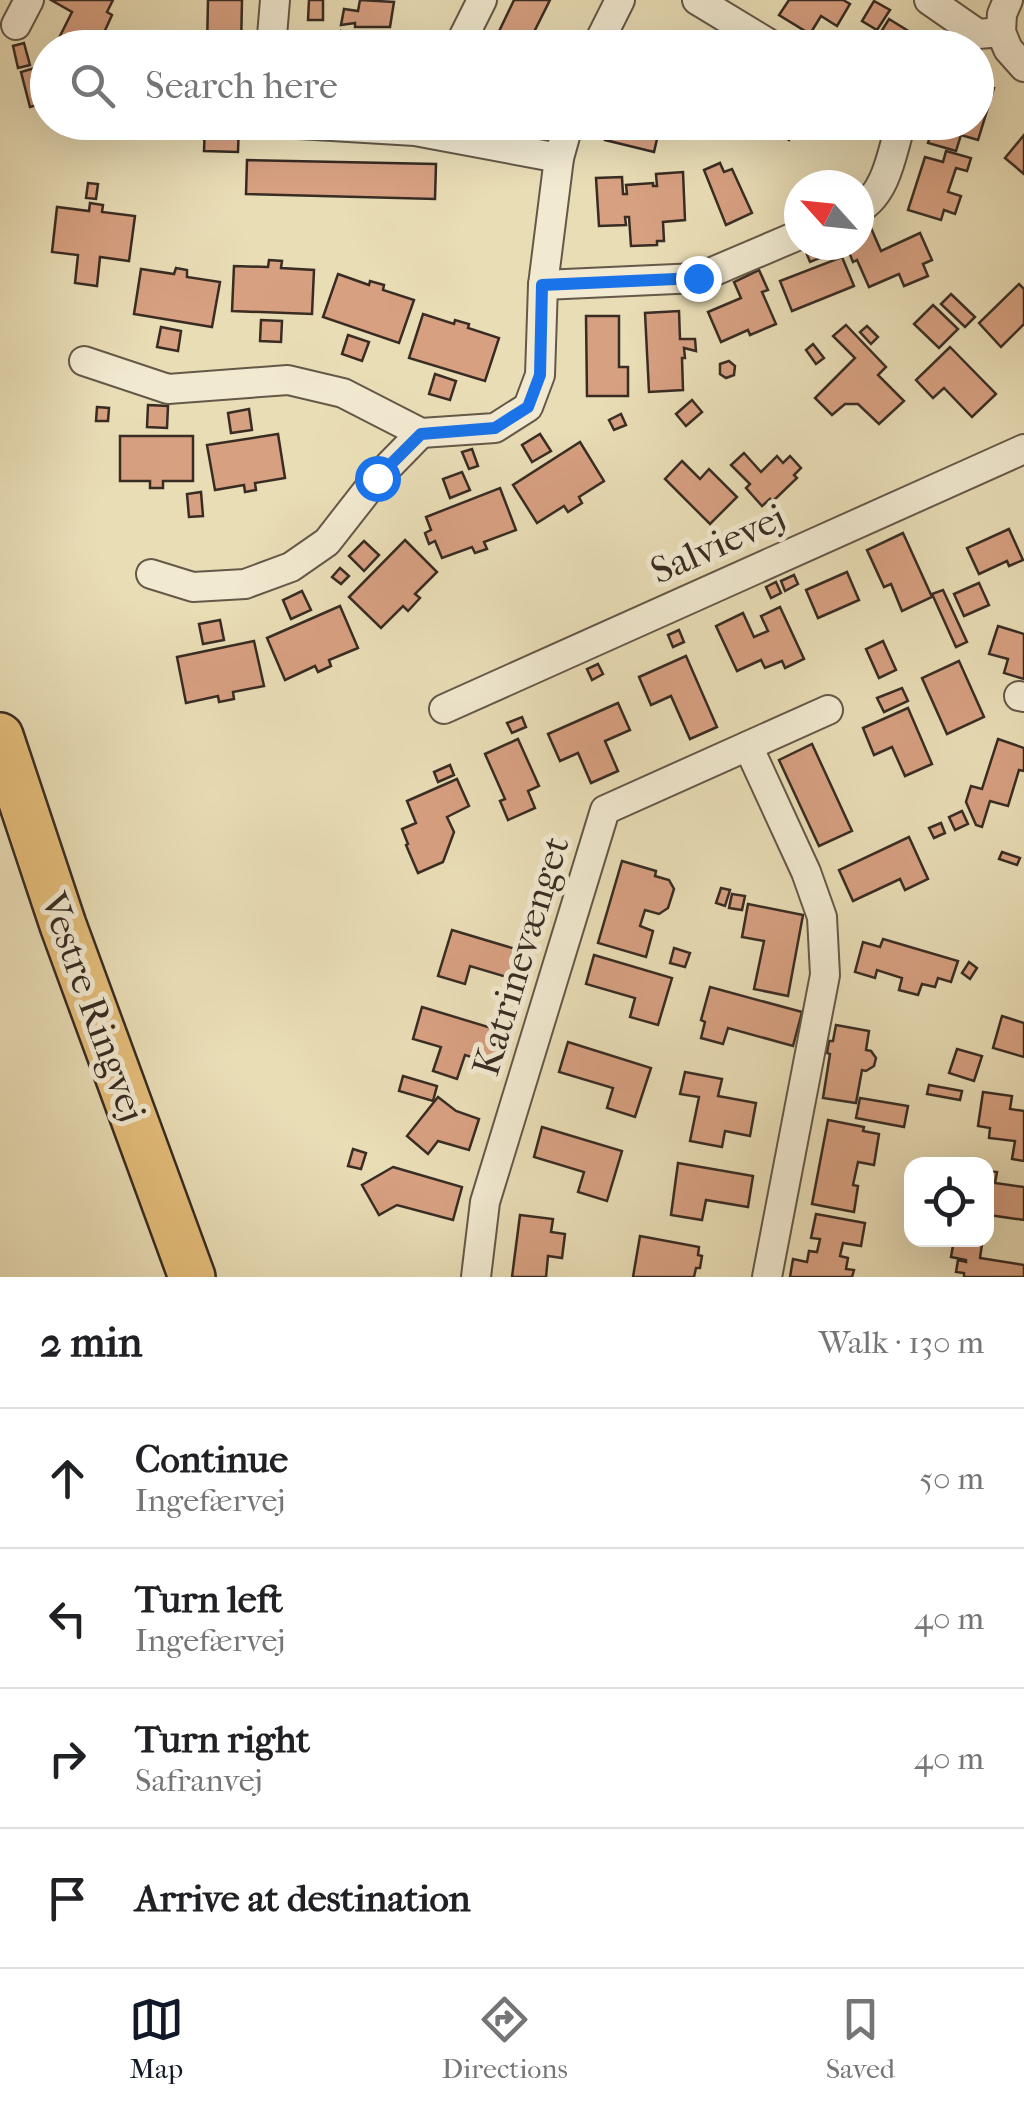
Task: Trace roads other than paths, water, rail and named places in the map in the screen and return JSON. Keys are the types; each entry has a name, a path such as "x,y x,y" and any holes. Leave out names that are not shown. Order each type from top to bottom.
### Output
{"main road":[{"name":"Vestre Ringvej","path":"0,736 63,925 192,1277"}],"street":[{"path":"274,30 276,0"},
{"path":"467,30 482,0"},
{"path":"605,30 620,0"},
{"path":"697,0 746,30"},
{"path":"928,0 972,30"},
{"path":"1008,0 1001,32 1008,49 1024,67"},
{"path":"994,33 1001,32"},
{"path":"477,140 559,158"},
{"path":"84,361 168,389 288,380 343,393 421,434 495,428 528,407 540,375 542,285 564,140"},
{"path":"874,196 880,189 895,140"},
{"path":"542,285 698,278 784,241"},
{"path":"151,574 193,587 245,584 290,567 327,542 377,478 421,434"},
{"name":"Salvievej","path":"444,709 1024,449"},
{"name":"Katrinevænget","path":"476,1277 485,1202 604,810 828,710"},
{"path":"748,746 806,872 822,917 825,975 766,1277"}]}
